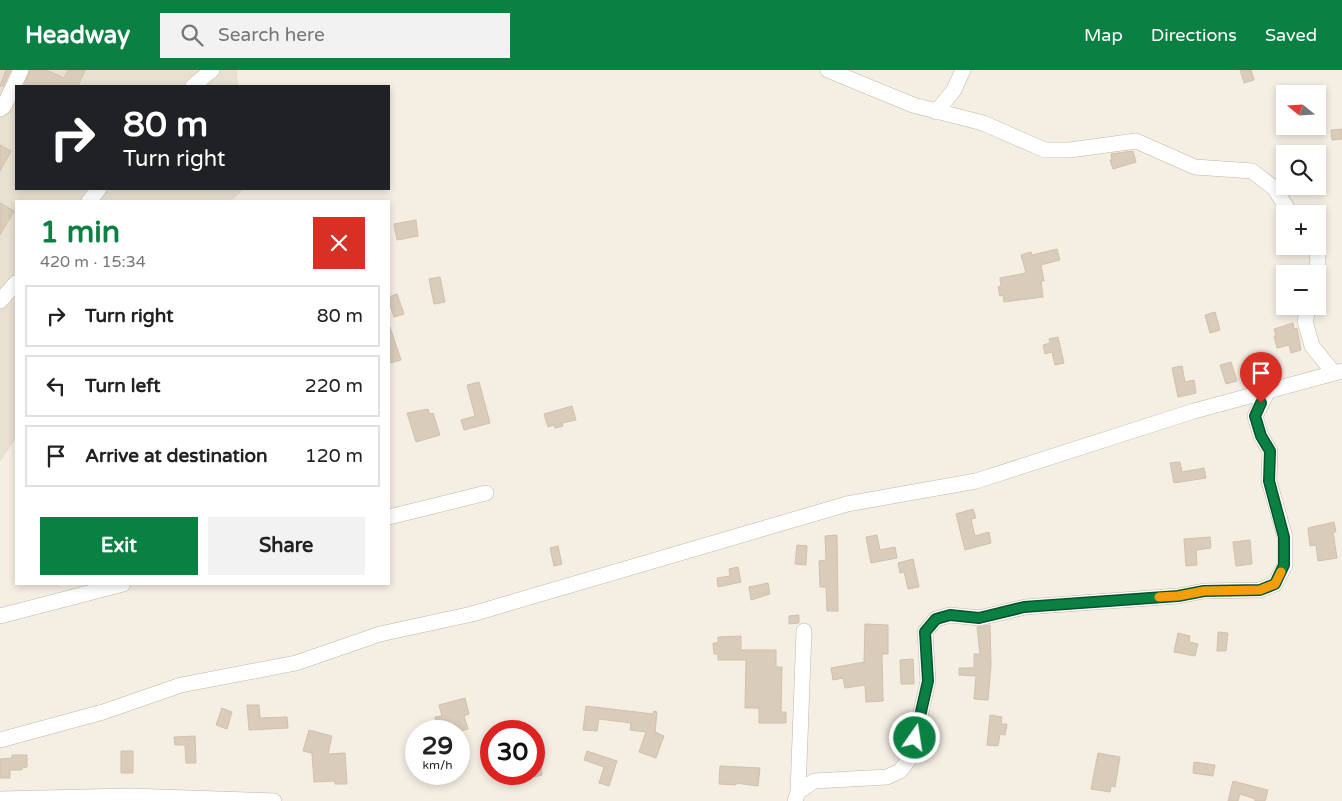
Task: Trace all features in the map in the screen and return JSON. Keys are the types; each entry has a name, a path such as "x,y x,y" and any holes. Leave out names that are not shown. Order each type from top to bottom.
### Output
{"street":[{"path":"0,109 11,94 21,70"},
{"path":"193,85 212,70"},
{"path":"828,70 913,106 983,123 1046,150 1070,150 1136,141 1195,167 1252,171 1274,188 1285,205"},
{"path":"936,112 954,90 963,70"},
{"path":"90,200 98,190"},
{"path":"0,301 15,284"},
{"path":"0,740 102,712 181,685 296,663 380,634 472,614 847,504 976,481 1194,411 1338,372 1312,346 1305,321 1307,315"},
{"path":"796,796 814,780 888,778 900,771 911,756 928,681 925,632 936,619 950,615 979,618 1024,607 1178,596 1204,591 1260,590 1275,584 1284,565 1284,537 1269,481 1270,451 1261,436 1255,416 1268,391"},
{"path":"390,517 486,493"},
{"path":"0,616 119,585"},
{"path":"796,796 804,631"},
{"path":"0,798 129,796 274,801"}],"shaded area":[{"path":"0,70 237,70 238,85 15,85 15,190 243,190 232,200 15,200 15,440 0,462"}],"building":[{"path":"6,70 11,70 3,86 0,86"},
{"path":"30,70 46,70 64,78 68,70 85,70 78,85 24,85"},
{"path":"1240,70 1251,70 1254,80 1244,83"},
{"path":"1342,129 1342,139 1332,140 1331,130"},
{"path":"0,145 11,151 0,171"},
{"path":"1133,151 1136,162 1113,169 1110,160 1112,160 1111,154"},
{"path":"0,203 14,211 0,235"},
{"path":"416,220 418,236 397,240 394,224"},
{"path":"1057,249 1060,260 1041,265 1044,281 1041,281 1043,297 1004,302 1003,295 1000,296 998,287 1001,286 1000,278 1026,273 1021,255 1031,252 1032,255"},
{"path":"440,277 445,302 434,304 429,279"},
{"path":"397,294 404,314 394,317 390,305 390,297"},
{"path":"1215,312 1220,330 1210,333 1205,315"},
{"path":"1293,323 1294,329 1297,328 1301,350 1291,353 1289,345 1277,348 1274,329"},
{"path":"390,327 401,360 390,363"},
{"path":"1058,337 1064,363 1055,365 1052,352 1045,354 1043,345 1050,343 1049,339"},
{"path":"1231,362 1237,381 1226,384 1220,365"},
{"path":"1182,366 1185,382 1194,380 1196,393 1178,397 1172,368"},
{"path":"479,382 490,423 464,430 461,420 475,416 467,385"},
{"path":"572,406 576,420 562,423 563,426 555,428 554,425 548,427 544,414"},
{"path":"428,409 430,414 433,413 440,435 416,442 407,413"},
{"path":"1180,462 1182,472 1204,468 1206,478 1174,483 1170,463"},
{"path":"973,509 976,518 971,519 975,536 989,532 991,543 965,550 956,514"},
{"path":"1334,522 1336,532 1333,532 1337,558 1318,561 1316,545 1310,546 1308,528"},
{"path":"837,535 838,611 827,611 826,587 820,587 819,561 826,560 825,536"},
{"path":"877,535 880,550 895,547 897,558 871,563 866,537"},
{"path":"1210,537 1211,548 1196,550 1197,565 1186,566 1184,539"},
{"path":"1250,540 1252,564 1236,566 1233,542"},
{"path":"797,545 807,546 806,565 795,564"},
{"path":"558,546 562,564 554,566 550,548"},
{"path":"913,559 919,587 908,589 904,572 900,573 898,563"},
{"path":"738,567 741,582 718,587 717,578 730,576 729,569"},
{"path":"768,583 770,594 751,600 749,587"},
{"path":"799,615 799,623 789,624 789,616"},
{"path":"865,624 888,625 888,654 882,654 883,701 866,702 865,685 845,688 843,678 833,680 831,668 864,662"},
{"path":"990,625 991,665 988,700 974,699 976,676 959,675 959,668 974,668 974,654 980,654 977,627"},
{"path":"1218,632 1228,633 1226,651 1217,651"},
{"path":"1178,633 1190,636 1189,642 1198,644 1195,656 1174,652"},
{"path":"741,636 741,650 776,650 776,667 782,667 781,712 786,712 786,723 759,723 759,708 745,708 746,660 718,660 718,654 714,654 713,643 718,643 718,637"},
{"path":"913,659 914,684 901,684 900,660"},
{"path":"465,698 469,714 464,716 465,720 436,720 435,717 442,716 439,705"},
{"path":"247,705 259,705 260,718 287,717 288,728 249,730"},
{"path":"586,706 653,714 654,711 657,712 655,732 664,736 656,758 639,752 646,732 630,730 631,723 599,719 597,731 583,730"},
{"path":"222,708 232,712 227,729 216,725"},
{"path":"990,715 1002,717 1001,724 1007,724 1005,735 1000,734 998,746 987,745"},
{"path":"309,730 332,736 328,754 345,753 347,784 335,784 335,781 314,782 312,753 303,751"},
{"path":"195,736 196,763 186,763 185,745 175,745 174,737"},
{"path":"121,751 133,751 133,773 121,773"},
{"path":"587,751 617,761 609,786 599,783 604,767 584,760"},
{"path":"1098,753 1120,757 1115,787 1111,786 1110,792 1091,789"},
{"path":"12,755 27,755 27,767 22,768 22,770 10,770 10,778 0,778 0,759 12,758"},
{"path":"1194,762 1215,765 1213,776 1193,773"},
{"path":"720,766 760,768 758,786 736,783 736,785 719,784"},
{"path":"1233,781 1268,790 1265,801 1255,801 1255,799 1240,794 1238,801 1228,801"}],"slow traffic":[{"path":"1159,597 1178,596 1204,591 1260,590 1275,584 1281,572"}],"route":[{"path":"915,738 928,681 925,632 936,619 950,615 979,618 1024,607 1178,596 1204,591 1260,590 1275,584 1284,565 1284,537 1269,481 1270,451 1261,436 1255,416 1261,403"}]}
